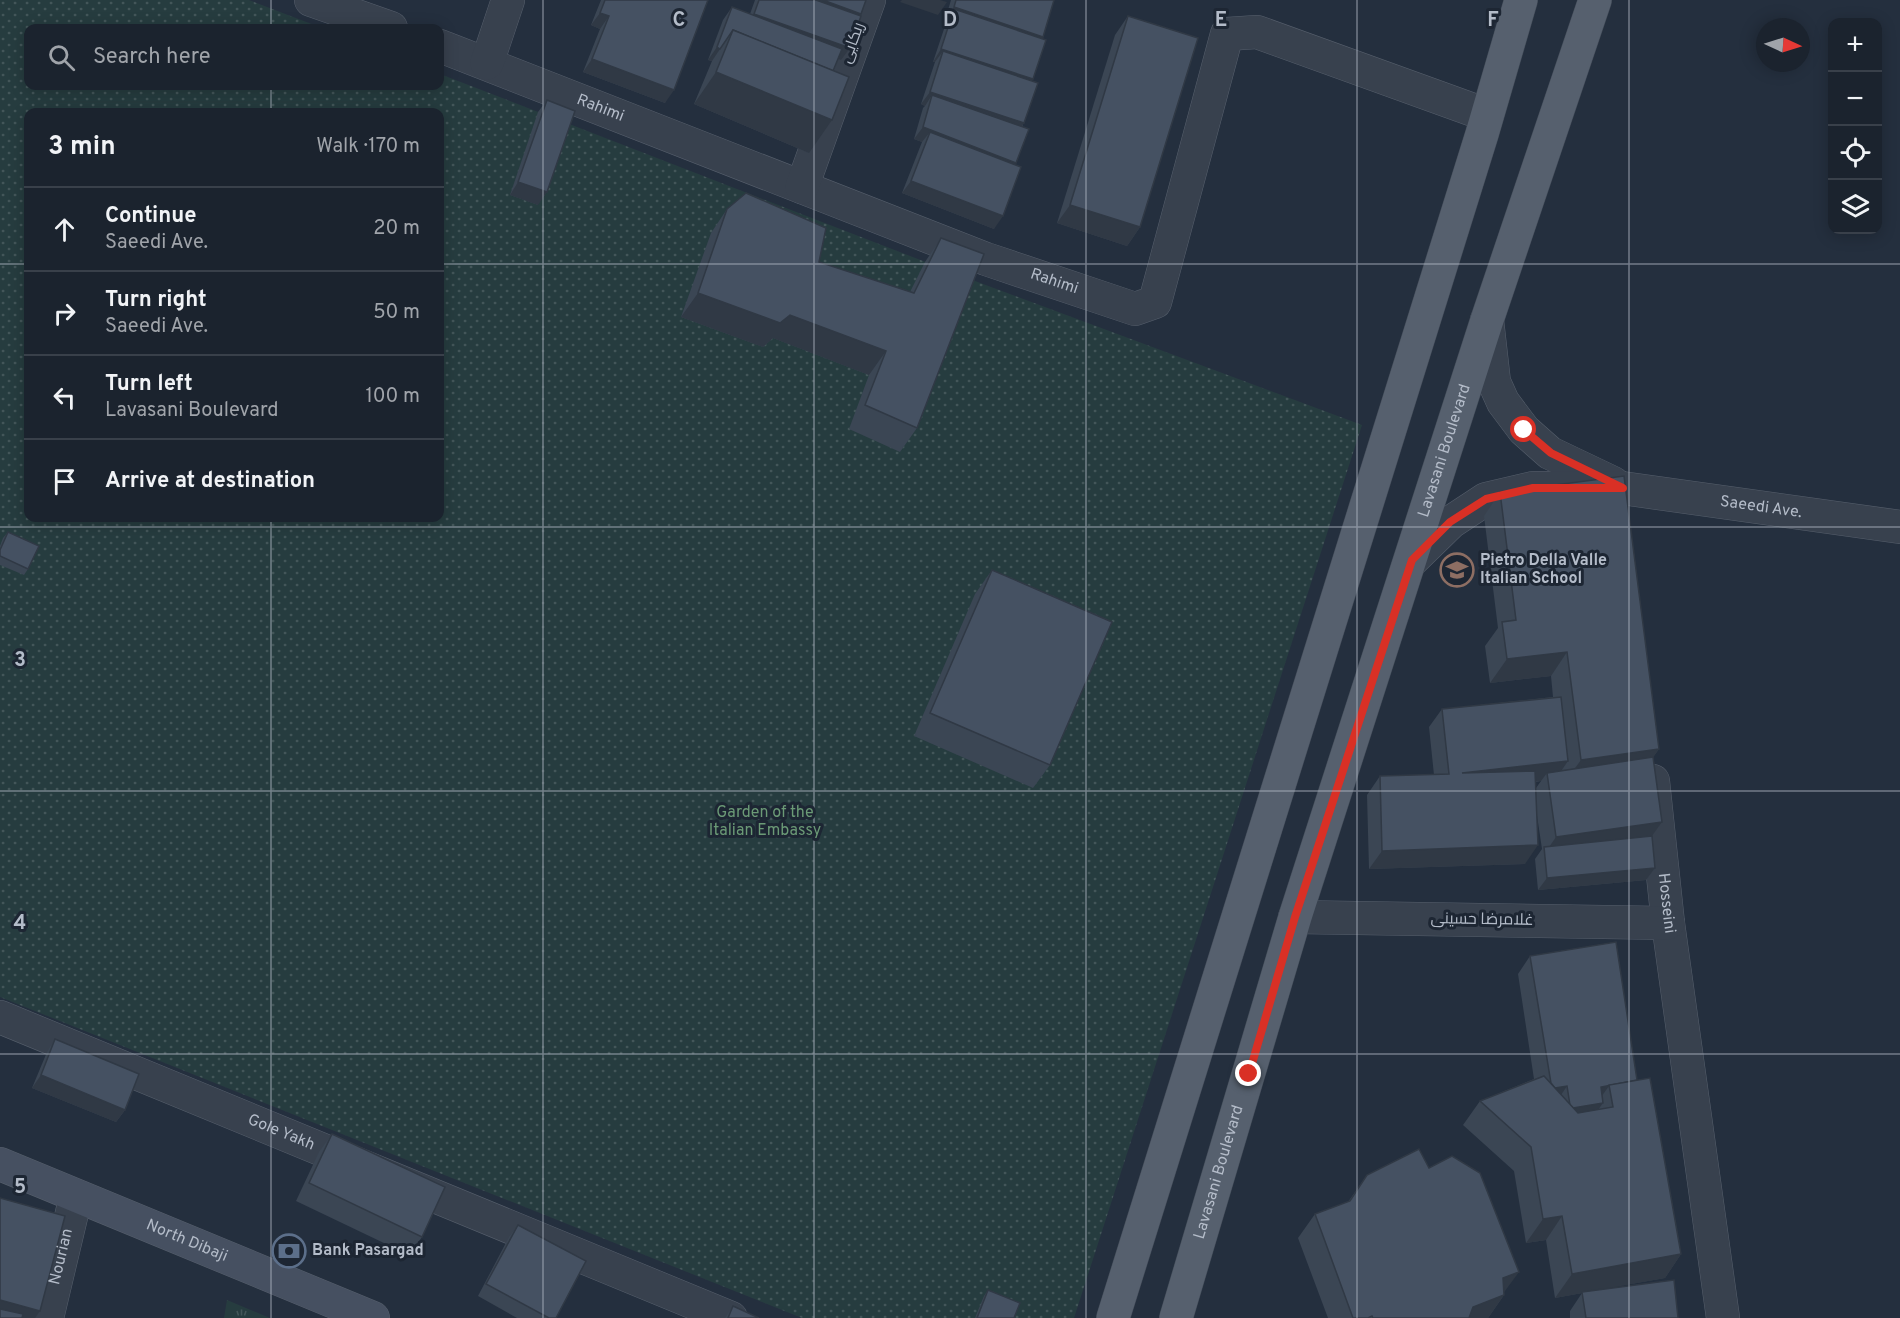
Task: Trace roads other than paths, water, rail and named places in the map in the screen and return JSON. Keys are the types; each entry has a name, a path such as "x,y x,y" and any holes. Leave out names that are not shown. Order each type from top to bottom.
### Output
{"main road":[{"path":"1113,1318 1521,0"},
{"name":"Lavasani Boulevard","path":"1176,1318 1295,917 1412,560 1487,320 1595,0"},
{"name":"North Dibaji","path":"0,1164 373,1318"}],"street":[{"path":"312,0 380,24"},
{"path":"487,63 508,0"},
{"name":"ریکایی","path":"802,187 869,0"},
{"name":"Rahimi","path":"444,47 986,259 1136,309 1155,302 1227,34 1257,32 1487,115"},
{"name":"Saeedi Ave.","path":"1487,320 1494,382 1503,402 1524,430 1551,453 1623,488"},
{"name":"Saeedi Ave.","path":"1412,560 1450,522 1486,499 1533,488 1623,488 1900,527"},
{"path":"1623,488 1626,523"},
{"name":"Hosseini","path":"1650,746 1668,923 1723,1318"},
{"name":"غلامرضا حسینی","path":"1295,917 1668,923"},
{"name":"Gole Yakh","path":"0,1017 731,1318"},
{"name":"Nourian","path":"47,1318 76,1196"}],"place":[{"name":"Pietro Della Valle Italian School","path":"1457,570"},
{"name":"Bank Pasargad","path":"289,1251"}],"park label":[{"name":"Garden of the Italian Embassy","path":"765,822"}]}
